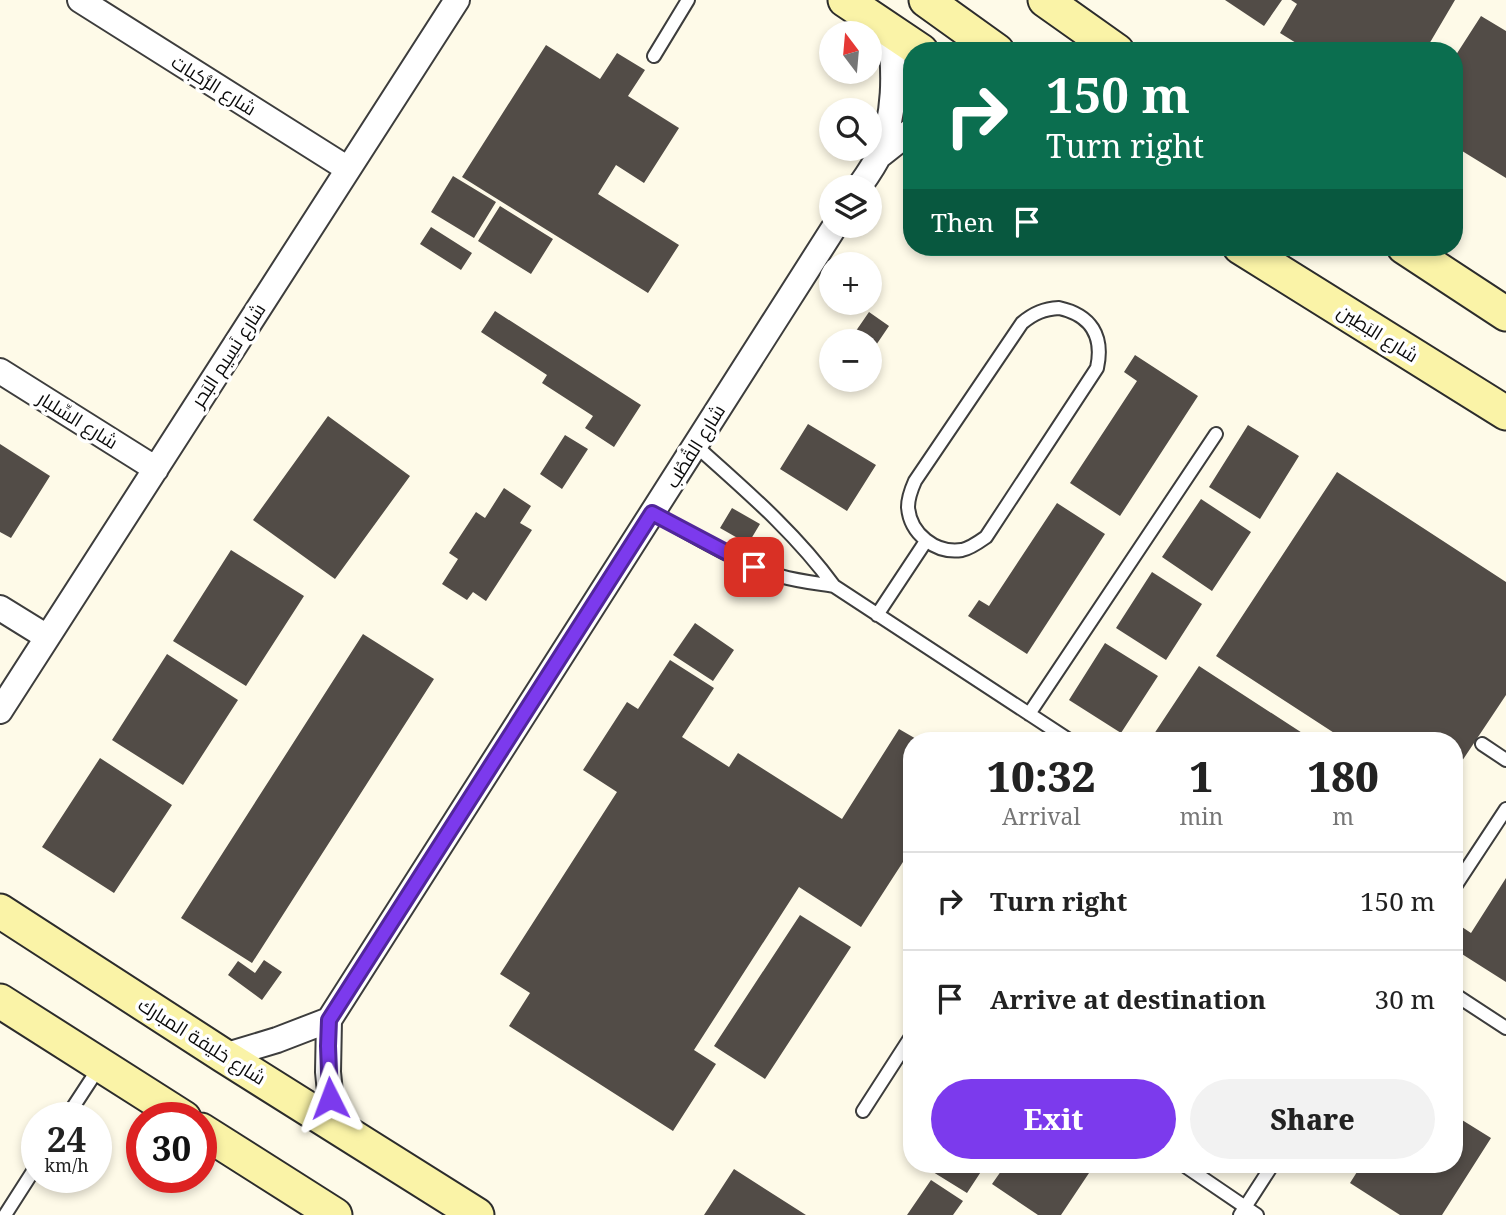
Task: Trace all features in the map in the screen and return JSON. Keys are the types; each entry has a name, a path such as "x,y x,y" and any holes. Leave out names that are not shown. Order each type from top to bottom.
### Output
{"main road":[{"path":"845,0 907,42"},
{"path":"926,0 984,42"},
{"path":"1045,0 1103,42"},
{"name":"شارع البَطِين","path":"1256,256 1506,413"},
{"path":"1419,256 1502,307"},
{"name":"شارع خليفة المبارك","path":"0,911 477,1215"},
{"path":"0,1001 159,1102"},
{"path":"217,1139 335,1215"}],"street":[{"name":"شارع الرُّكبات","path":"80,0 348,169"},
{"name":"شارع نَسِيم البَحر","path":"0,711 457,0"},
{"path":"882,146 893,94 894,62 890,31"},
{"path":"882,154 903,137"},
{"name":"شارع القُطُب","path":"329,1020 827,238"},
{"name":"شارع السِّلبار","path":"0,371 156,468"},
{"path":"0,608 47,637"},
{"path":"224,1056 329,1020 328,1072 333,1123"}],"lane":[{"path":"654,56 688,0"},
{"path":"1046,309 1073,311 1084,318 1099,341 1097,368 986,537 963,550 937,547 926,541 910,520 909,493 1022,323 1033,314 1046,309"},
{"path":"1029,714 1216,434"},
{"path":"695,445 783,526 834,586 1057,732"},
{"path":"652,513 754,567 780,576 834,586"},
{"path":"877,615 926,541"},
{"path":"1482,744 1506,760"},
{"path":"1463,874 1506,809"},
{"path":"1463,1000 1506,1028"},
{"path":"863,1111 903,1049"},
{"path":"76,1102 100,1065"},
{"path":"1193,1173 1242,1211 1256,1215"},
{"path":"1242,1211 1267,1173"},
{"path":"5,1215 21,1190"}],"building":[{"path":"1225,0 1282,0 1264,26"},
{"path":"1291,0 1455,0 1430,42 1294,42 1280,33 1297,4"},
{"path":"1481,16 1506,31 1506,178 1463,152 1463,44"},
{"path":"546,45 600,79 617,53 645,70 628,96 679,128 644,183 616,165 598,194 679,245 648,293 462,177"},
{"path":"453,176 496,202 474,238 431,212"},
{"path":"500,206 553,239 531,274 478,241"},
{"path":"431,227 472,253 461,270 420,244"},
{"path":"495,311 641,405 614,447 585,428 593,416 542,383 547,375 481,332"},
{"path":"867,315 873,315 889,326 882,336 882,329 857,329"},
{"path":"1135,355 1198,396 1120,516 1070,483 1137,381 1124,372"},
{"path":"328,416 410,476 335,579 253,520"},
{"path":"808,424 876,465 847,511 780,469"},
{"path":"1248,425 1299,456 1260,519 1209,487"},
{"path":"565,435 588,449 562,489 540,474"},
{"path":"0,444 50,476 11,538 0,532"},
{"path":"1337,472 1506,582 1506,695 1463,760 1463,732 1333,732 1216,656"},
{"path":"504,488 531,506 520,523 532,530 486,601 473,592 467,600 442,584 458,559 449,553 476,512 485,518"},
{"path":"1201,499 1251,532 1212,591 1162,557"},
{"path":"1057,503 1105,534 1027,654 968,616 979,600 989,606"},
{"path":"732,508 760,524 748,544 720,528"},
{"path":"231,550 304,596 246,686 173,641"},
{"path":"1152,572 1202,604 1166,660 1116,628"},
{"path":"695,623 734,650 713,681 673,655"},
{"path":"363,634 434,679 252,963 181,918"},
{"path":"1105,643 1158,676 1122,732 1069,700"},
{"path":"167,654 238,700 183,785 112,740"},
{"path":"670,660 714,688 682,737 729,767 738,753 842,819 899,729 904,732 903,862 861,927 799,887 694,1050 716,1064 673,1131 509,1026 530,993 500,974 617,792 583,770 627,702 638,709"},
{"path":"1199,666 1301,732 1155,732"},
{"path":"100,758 172,805 114,893 42,847"},
{"path":"1506,878 1506,982 1463,955 1463,928 1471,933"},
{"path":"800,915 851,947 765,1079 714,1046"},
{"path":"264,960 282,972 262,1000 228,975 238,961 255,973"},
{"path":"1463,1121 1491,1138 1442,1215 1400,1215 1350,1183 1356,1173 1463,1173"},
{"path":"734,1169 806,1215 704,1215"},
{"path":"935,1173 980,1173 967,1193"},
{"path":"1000,1173 1089,1173 1061,1215 1038,1215 992,1184"},
{"path":"931,1180 963,1201 953,1215 907,1215"}],"route":[{"path":"330,1098 329,1020 652,513 754,567"}]}
